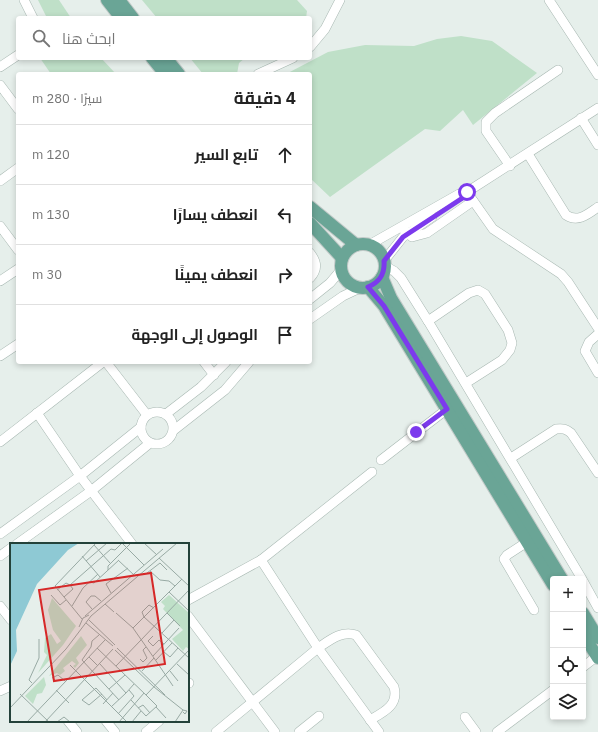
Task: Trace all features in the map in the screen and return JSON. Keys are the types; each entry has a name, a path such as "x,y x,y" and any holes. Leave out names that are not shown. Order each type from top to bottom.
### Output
{"main road":[{"path":"106,0 118,16"},
{"path":"119,0 131,16"},
{"path":"154,60 163,72"},
{"path":"168,60 177,72"},
{"path":"312,209 356,245"},
{"path":"312,226 342,264"},
{"path":"550,580 384,306 364,288 350,284 343,276 342,264 350,248 356,245 369,245 379,251 391,298 560,576"},
{"path":"364,288 378,282 383,268"},
{"path":"586,618 598,638"},
{"path":"591,627 597,657"}],"street":[{"path":"24,0 32,16"},
{"path":"312,45 325,29 340,0"},
{"path":"548,0 598,75"},
{"path":"0,67 16,56"},
{"path":"262,72 289,60"},
{"path":"510,166 486,131 486,122 495,113 558,70"},
{"path":"0,85 16,106"},
{"path":"369,245 404,230 510,166 598,108"},
{"path":"581,118 598,145"},
{"path":"528,154 566,215 570,218 578,219 598,207"},
{"path":"0,181 16,169"},
{"path":"467,192 493,229 561,274 568,282 598,328"},
{"path":"404,230 414,238 427,233 473,201"},
{"path":"0,226 16,247"},
{"path":"404,230 392,248 383,268 394,271 401,278 466,383 581,576"},
{"path":"312,255 315,259 316,266 312,274"},
{"path":"312,298 330,283 342,264"},
{"path":"0,281 16,270"},
{"path":"312,281 319,293"},
{"path":"312,318 343,296 364,288"},
{"path":"428,321 468,293 478,290 485,294 508,330 512,343 507,355 466,383"},
{"path":"598,334 588,342 585,351 598,373"},
{"path":"0,356 16,345"},
{"path":"0,442 102,364"},
{"path":"107,364 147,415"},
{"path":"206,364 214,375"},
{"path":"166,414 214,375 224,364"},
{"path":"174,430 171,419 166,414 158,412 147,415 141,427 142,434 150,443 155,445 165,443 169,440 174,430 225,390 247,364"},
{"path":"381,460 447,409"},
{"path":"37,413 80,476 131,543"},
{"path":"0,534 80,476 141,427"},
{"path":"511,458 556,429 561,428 566,429 571,433 597,468"},
{"path":"18,543 91,491 150,443"},
{"path":"189,599 261,560 372,472"},
{"path":"527,542 507,555 504,559 534,610"},
{"path":"0,556 10,549"},
{"path":"261,560 318,648 379,732"},
{"path":"586,586 598,608"},
{"path":"0,606 10,619"},
{"path":"189,617 275,732"},
{"path":"216,732 318,648 345,633 356,635 360,639 394,687 396,695 390,708 370,720"},
{"path":"586,665 597,657"},
{"path":"0,691 10,686"},
{"path":"497,732 550,692"},
{"path":"299,732 319,716"},
{"path":"464,717 476,732"},
{"path":"69,722 77,732"},
{"path":"107,722 115,732"},
{"path":"146,732 158,722"}],"green space":[{"path":"38,0 59,0 70,16 46,16"},
{"path":"142,0 297,0 307,11 306,16 155,16"},
{"path":"461,36 492,41 537,73 473,125 463,110 440,131 425,129 330,197 312,180 312,72 290,72 328,52 365,45 414,46 437,39"},
{"path":"41,60 103,60 114,72 50,72"},
{"path":"192,60 243,60 239,63 237,72 201,72"}],"route":[{"path":"416,432 447,409 384,306 368,287 378,282 382,277 385,266 384,261 392,248 403,237 426,220 454,204 467,192"}]}
